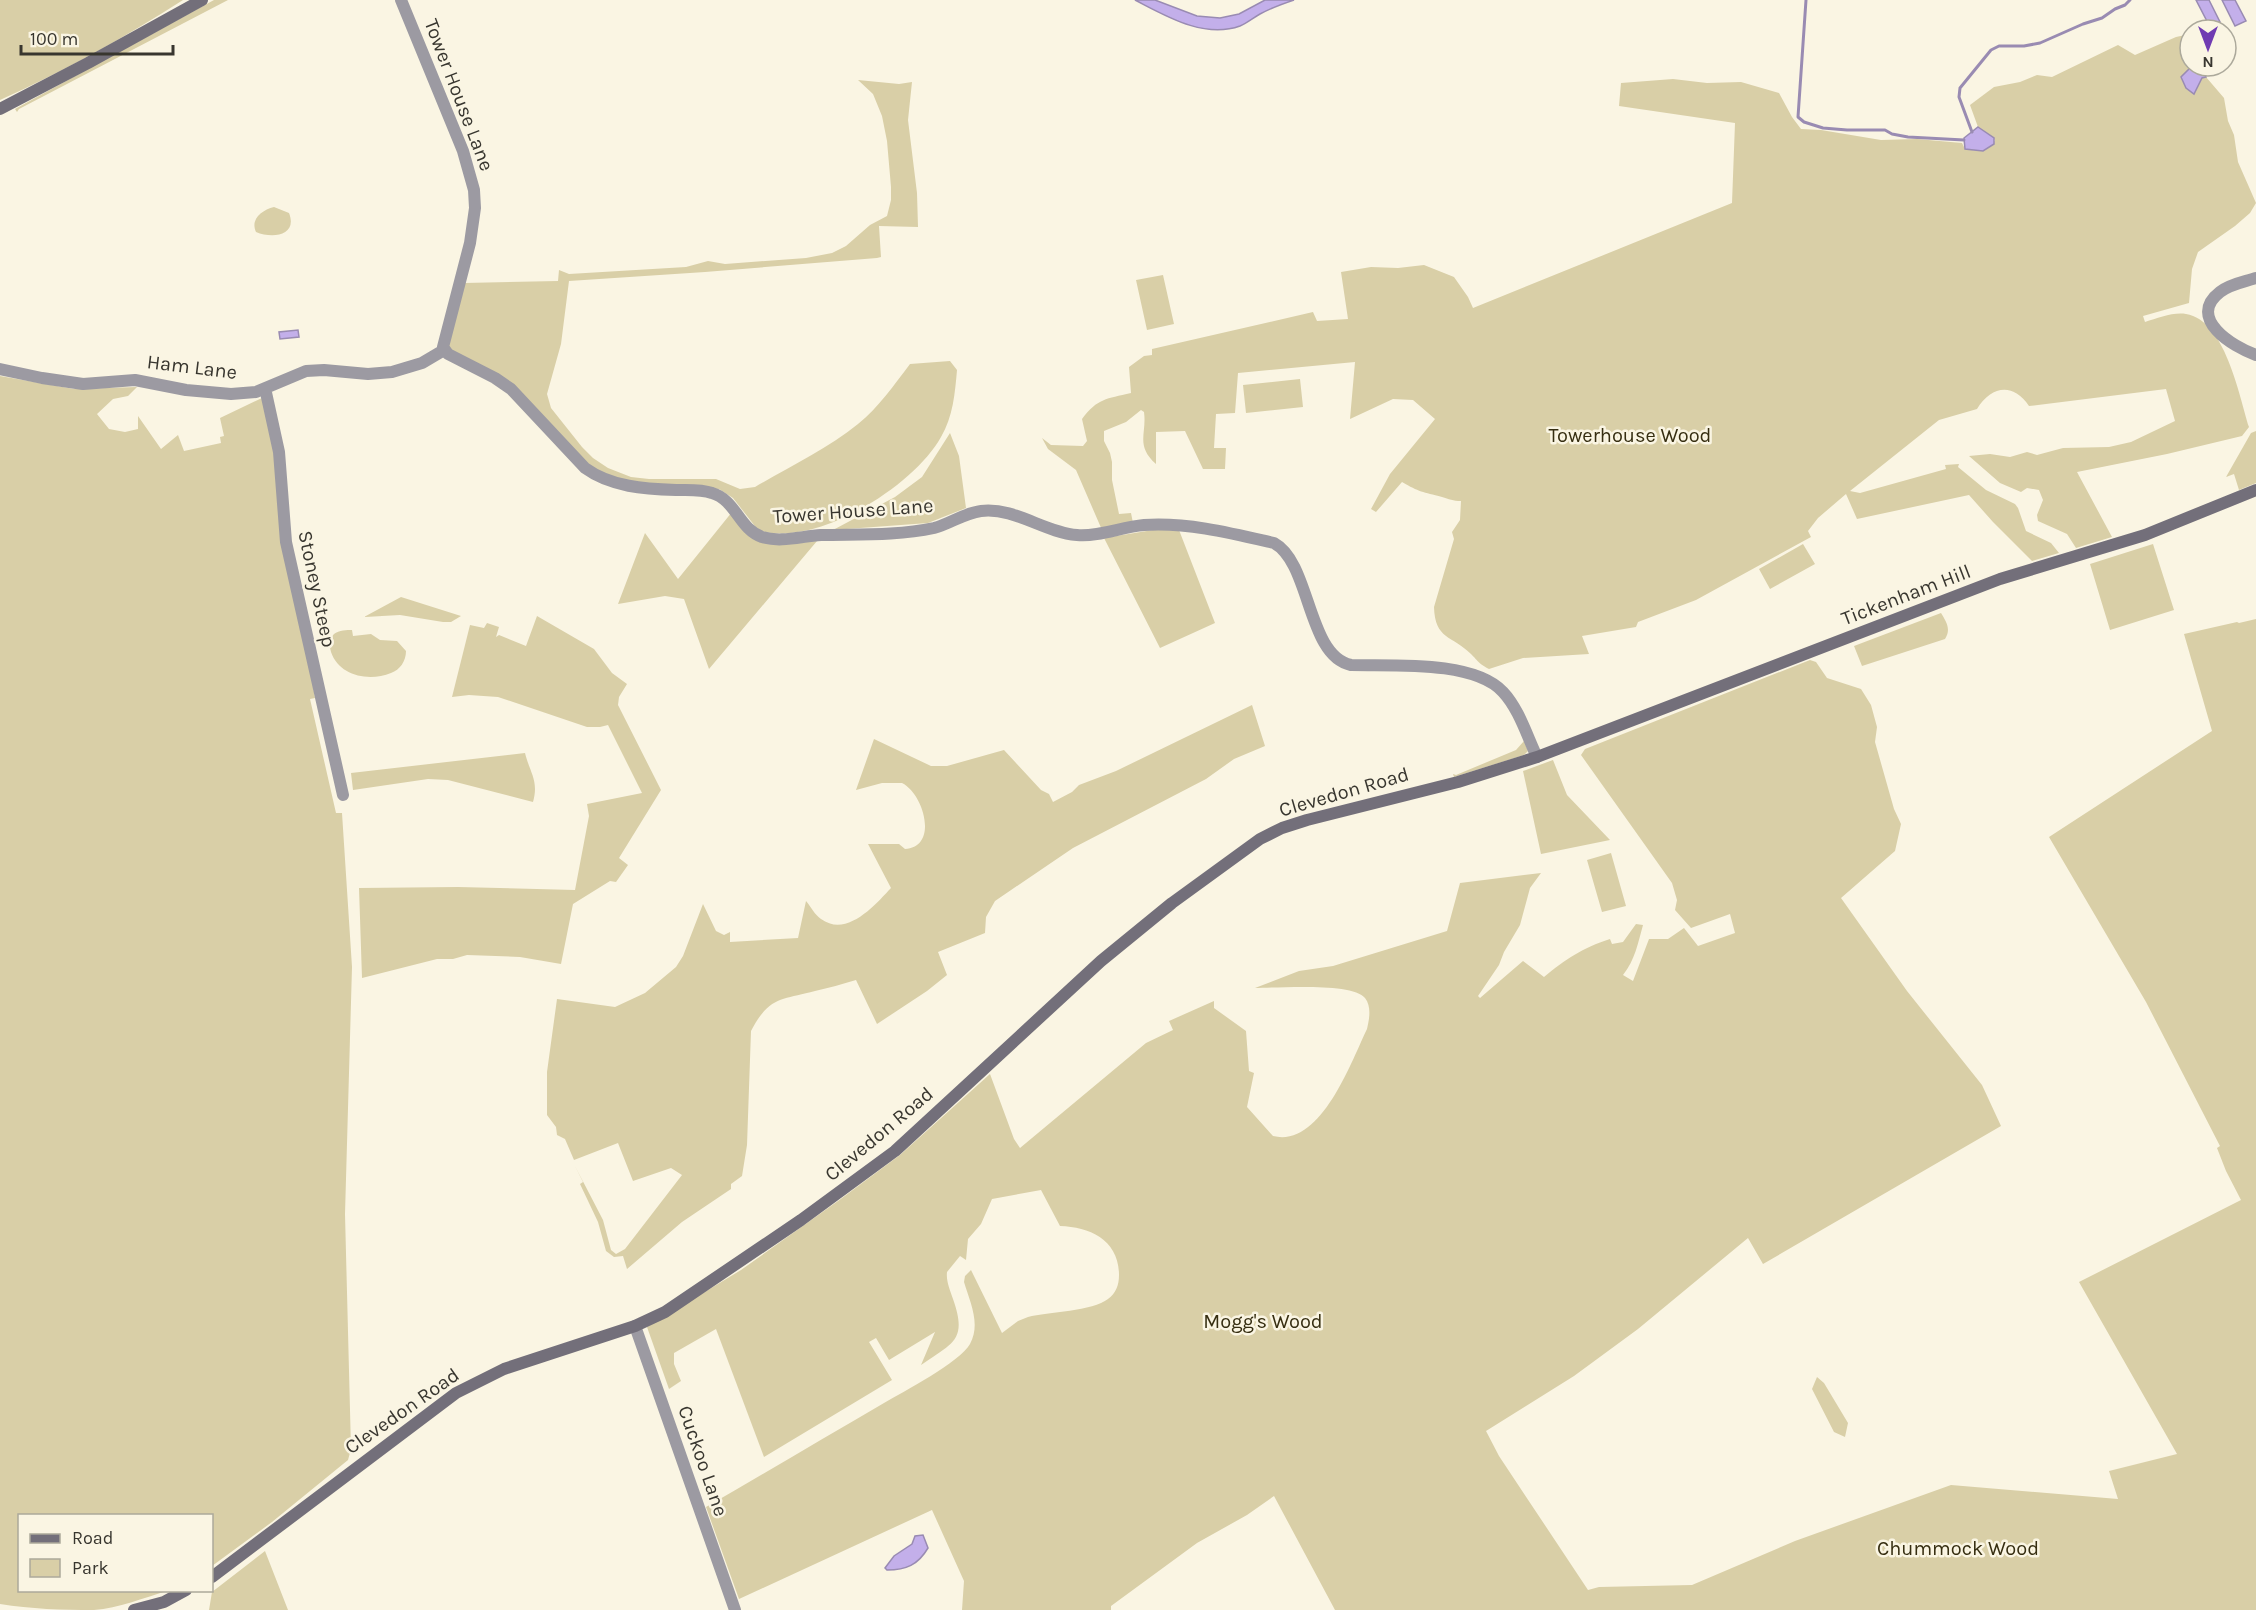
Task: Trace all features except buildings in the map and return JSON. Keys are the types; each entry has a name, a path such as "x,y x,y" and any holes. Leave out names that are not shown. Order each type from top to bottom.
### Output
{"main road":[{"path":"0,109 202,0"},
{"name":"Tickenham Hill","path":"1572,744 2000,579 2145,535 2256,490"},
{"name":"Clevedon Road","path":"213,1576 456,1393 504,1369 635,1326 665,1312 831,1199 895,1151 1101,960 1246,848 1282,828 1307,820 1458,782 1572,744"},
{"path":"134,1610 164,1602 182,1592"}],"street":[{"name":"Tower House Lane","path":"401,0 463,151 474,190 475,215 470,243 444,338 444,350 511,389 593,474 625,485 712,492 725,499 747,528 763,537 782,539 924,530 969,514 992,511 1006,512 1058,531 1080,535 1142,525 1172,525 1274,543 1288,554 1295,567 1314,621 1327,646 1340,662 1351,665 1447,670 1485,679 1495,685 1510,701 1537,757"},
{"path":"2256,278 2217,294 2208,314 2212,326 2225,339 2256,355"},
{"name":"Ham Lane","path":"0,369 83,384 135,380 186,390 231,394 256,392 306,371 324,370 368,374 392,372 422,363 444,350"},
{"name":"Stoney Steep","path":"265,388 279,452 286,542 343,795"},
{"name":"Cuckoo Lane","path":"635,1326 735,1610"}],"green space":[{"path":"0,0 183,0 139,28 0,100"},
{"path":"214,0 228,0 17,112 15,109"},
{"name":"Towerhouse Wood","path":"2178,37 2178,78 2183,78 2186,87 2194,94 2202,78 2207,78 2224,98 2228,121 2234,135 2238,162 2256,203 2250,213 2235,226 2198,252 2192,269 2189,303 2143,316 2145,322 2171,315 2186,314 2199,319 2211,330 2228,361 2249,427 2242,436 2077,472 2112,537 2076,548 2067,534 2038,521 2037,515 2043,500 2039,490 2027,488 2021,492 2000,483 1969,456 1990,454 2010,457 2027,452 2037,455 2063,448 2109,447 2131,442 2175,421 2166,389 2029,406 2016,393 2002,390 1989,395 1977,409 1939,420 1850,491 1860,493 1946,469 1945,465 1959,464 1958,467 1986,490 2015,504 2026,531 2051,543 2059,553 2032,561 1969,495 1857,519 1846,494 1818,518 1808,531 1811,537 1696,600 1638,622 1636,627 1582,636 1589,654 1523,658 1489,669 1446,636 1435,618 1434,607 1454,539 1452,532 1460,520 1461,501 1421,491 1402,482 1376,512 1371,509 1390,474 1435,419 1413,400 1393,399 1350,419 1355,362 1238,373 1235,413 1216,414 1214,448 1226,448 1225,469 1203,469 1185,431 1156,432 1156,464 1144,445 1145,420 1144,412 1141,410 1126,422 1104,431 1104,441 1112,462 1112,480 1119,514 1131,513 1133,523 1102,530 1076,470 1048,449 1042,438 1051,445 1083,446 1087,441 1082,419 1103,400 1131,393 1129,367 1144,356 1152,355 1152,349 1313,312 1317,321 1348,319 1341,272 1371,267 1398,268 1424,265 1454,277 1473,308 1732,203 1735,123 1619,106 1621,83 1673,79 1707,83 1741,82 1779,93 1801,129 1881,140 1917,139 1962,143 1965,149 1982,150 1989,147 1995,140 1978,127 1970,105 1994,87 2020,82 2037,75 2052,77 2118,45 2135,55"},
{"path":"858,80 899,84 912,82 908,120 917,193 918,227 879,226 881,257 877,258 569,281 561,344 547,394 551,408 582,447 608,468 631,477 649,479 716,479 740,489 755,487 821,450 846,433 886,396 910,364 950,361 957,370 953,405 945,429 928,456 886,493 834,522 807,530 781,533 758,530 733,498 719,489 640,485 595,471 535,408 447,349 464,283 558,281 559,270 569,274 686,267 708,261 725,264 806,258 832,253 846,246 870,225 887,216 891,200 887,141 882,116 873,94"},
{"path":"274,207 289,213 290,227 282,234 276,235 256,232 255,223 258,216"},
{"path":"1163,275 1174,324 1147,330 1136,280"},
{"path":"0,376 74,389 137,387 128,396 113,399 97,414 109,429 125,432 138,429 138,416 161,449 178,435 184,451 221,443 220,437 224,436 220,418 262,398 272,433 315,698 310,699 336,813 342,813 352,967 345,1214 351,1449 348,1460 272,1522 213,1565 213,1514 18,1514 18,1592 164,1592 122,1605 94,1610 47,1609 0,1604"},
{"path":"1300,379 1303,407 1246,413 1243,385"},
{"path":"2256,431 2256,483 2239,490 2234,474 2226,477 2251,433"},
{"path":"950,433 959,456 966,508 928,523 833,530 895,497 922,477"},
{"path":"732,512 767,544 817,541 709,669 684,599 665,596 618,604 645,533 678,579"},
{"path":"1153,530 1179,530 1215,623 1160,648 1104,538"},
{"path":"1803,544 1815,564 1770,589 1759,569"},
{"path":"2153,544 2174,610 2110,630 2090,564"},
{"path":"401,597 461,616 451,622 400,615 364,617"},
{"path":"1941,613 1948,626 1945,639 1862,666 1854,646"},
{"path":"537,616 594,649 612,673 627,684 619,697 618,705 661,790 619,858 628,865 616,882 610,881 573,904 561,964 520,957 467,955 453,959 437,959 362,978 359,888 458,887 575,890 589,816 587,804 642,793 608,725 587,727 498,697 469,695 452,697 470,625 484,628 487,623 499,627 496,637 499,635 526,646"},
{"path":"2256,619 2256,1610 1335,1610 1274,1496 1247,1515 1197,1543 1111,1606 1111,1610 962,1610 964,1581 932,1510 739,1599 706,1507 917,1384 943,1368 964,1351 970,1344 975,1329 975,1321 964,1282 965,1276 971,1270 1002,1333 1018,1321 1028,1317 1081,1309 1108,1299 1118,1285 1118,1263 1108,1244 1101,1238 1082,1229 1060,1226 1041,1190 992,1199 981,1224 968,1239 966,1260 960,1256 947,1272 959,1324 958,1333 949,1346 921,1365 935,1332 889,1360 876,1338 869,1342 892,1380 764,1457 716,1329 674,1353 674,1364 681,1381 669,1389 647,1327 741,1270 838,1201 900,1155 990,1074 1014,1139 1020,1148 1146,1043 1173,1030 1169,1021 1214,1001 1214,1008 1246,1031 1249,1071 1254,1073 1247,1107 1273,1136 1290,1136 1306,1129 1320,1116 1343,1081 1367,1029 1369,1005 1358,993 1346,990 1296,987 1255,988 1299,971 1333,966 1447,931 1460,883 1541,873 1530,888 1520,925 1499,965 1478,996 1480,998 1523,961 1544,977 1567,959 1591,946 1610,939 1612,944 1623,942 1636,924 1643,925 1638,945 1623,975 1633,981 1649,939 1668,939 1684,928 1698,946 1735,933 1730,914 1691,928 1675,910 1677,900 1672,883 1581,755 1585,749 1810,660 1816,662 1827,678 1861,689 1871,705 1877,727 1875,742 1894,809 1901,824 1895,851 1841,898 1907,991 1982,1085 2001,1126 1763,1264 1748,1238 1638,1329 1574,1376 1486,1431 1499,1456 1588,1590 1599,1587 1692,1585 1795,1541 1951,1485 2118,1499 2109,1471 2177,1454 2079,1282 2241,1200 2217,1148 2220,1146 2146,1002 2049,837 2212,731 2184,634"},
{"path":"352,630 353,636 371,634 380,640 397,641 406,651 402,665 397,670 382,676 364,677 348,672 335,660 330,642 336,633"},
{"path":"1252,705 1265,746 1234,759 1206,779 1073,848 995,901 986,917 985,933 938,952 947,975 877,1024 856,980 785,998 770,1005 751,1031 747,1145 742,1176 731,1184 731,1189 682,1222 627,1269 623,1256 614,1257 606,1251 598,1222 580,1184 583,1182 575,1166 603,1220 611,1250 616,1254 625,1249 682,1175 671,1168 633,1181 618,1143 574,1160 565,1139 557,1135 556,1127 547,1115 547,1072 557,999 615,1007 645,993 676,967 683,956 703,904 716,931 724,935 730,932 730,942 798,938 806,901 819,917 831,924 841,925 850,922 869,910 891,888 868,844 899,844 905,849 916,846 925,830 922,808 910,789 902,783 882,783 856,790 874,739 931,766 947,766 1004,750 1041,790 1049,794 1053,802 1072,792 1079,785 1116,771"},
{"path":"1524,741 1528,751 1524,755 1454,777 1453,774 1456,775 1516,750"},
{"path":"525,753 535,788 533,802 448,780 428,779 353,790 351,773"},
{"path":"1553,760 1567,795 1610,840 1541,854 1523,771"},
{"path":"1611,853 1626,906 1602,912 1587,860"},
{"path":"1817,1377 1824,1383 1848,1423 1845,1437 1834,1432 1812,1389"},
{"path":"265,1551 288,1610 209,1610 213,1591"}],"shaded area":[{"path":"1135,0 1155,0 1197,16 1220,18 1239,14 1265,0 1294,0 1268,10 1240,26 1213,30 1172,19"},
{"path":"2196,0 2209,0 2218,18 2205,18"},
{"path":"2222,0 2235,0 2246,21 2238,25 2238,18 2231,18"},
{"path":"2181,78 2202,78 2194,94 2186,88"},
{"path":"1978,127 1994,138 1994,144 1983,151 1965,149 1964,138"},
{"path":"298,330 299,337 280,339 279,332"},
{"path":"923,1535 928,1548 920,1559 906,1568 887,1570 885,1568 894,1556 912,1544 915,1536"}],"waterway":[{"path":"1806,0 1798,117 1804,122 1823,128 1885,130 1908,137 1964,140"},
{"path":"1972,132 1959,97 1960,88 1991,50 1999,46 2024,46 2040,43 2102,18 2130,0"}],"park label":[{"name":"Mogg's Wood","path":"1263,1321"},
{"name":"Chummock Wood","path":"1958,1548"}]}
